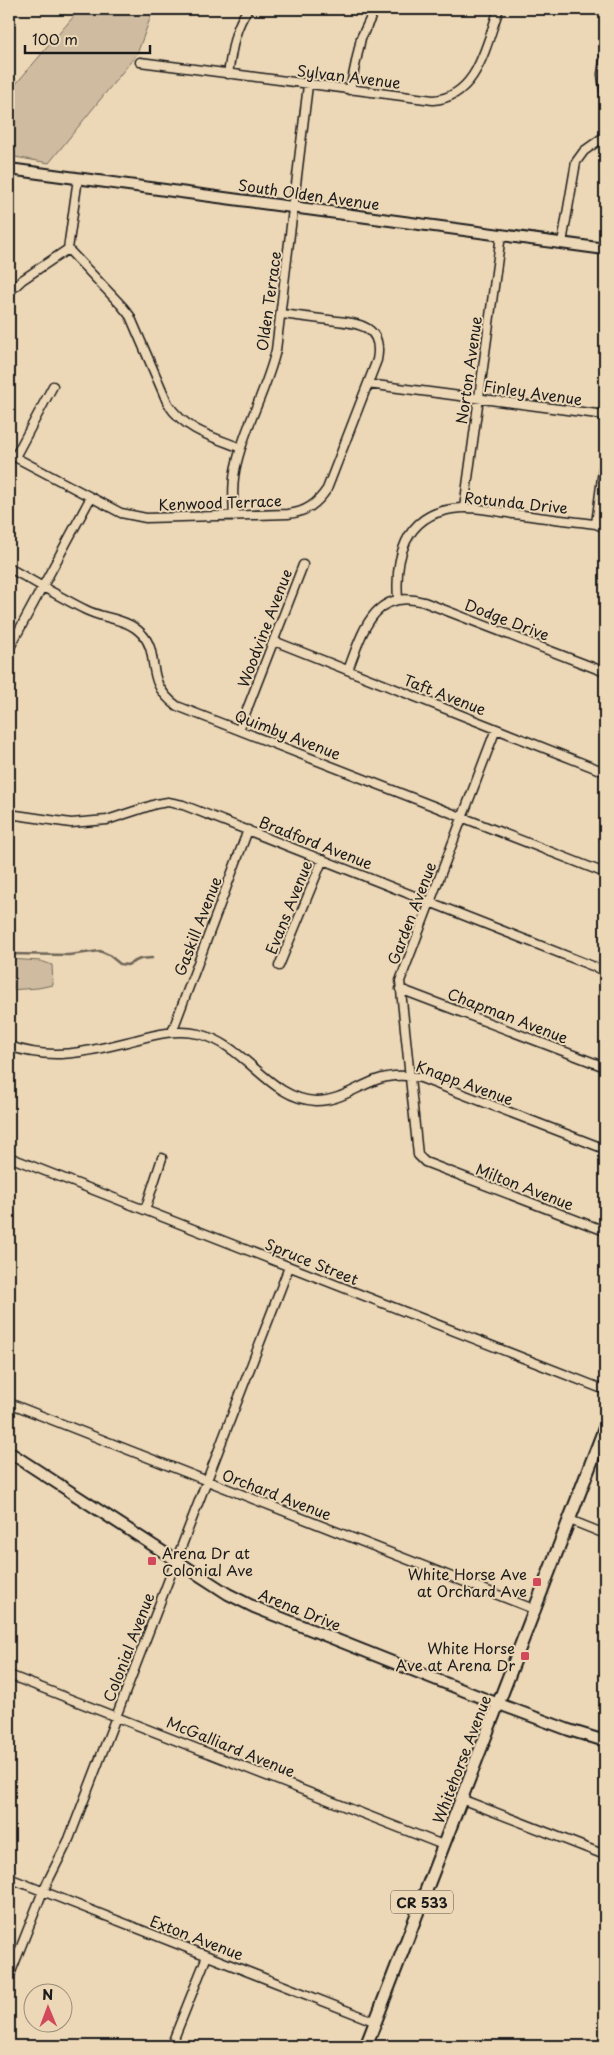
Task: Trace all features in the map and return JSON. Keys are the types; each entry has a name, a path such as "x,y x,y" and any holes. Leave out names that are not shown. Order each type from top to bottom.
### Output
{"main road":[{"name":"South Olden Avenue","path":"9,169 605,249"},
{"name":"Whitehorse Avenue","path":"366,2046 536,1610 605,1427"},
{"name":"Arena Drive","path":"9,1452 228,1594 254,1607 499,1704 605,1741"}],"street":[{"path":"228,74 233,41 242,17 248,9"},
{"path":"350,90 361,38 375,9"},
{"name":"Sylvan Avenue","path":"140,62 308,85 444,100 468,85 474,76 499,9"},
{"path":"605,55 602,74 605,97"},
{"name":"Olden Terrace","path":"234,516 233,482 241,448 272,369 282,314 308,85"},
{"path":"562,243 576,162 584,151 605,136"},
{"path":"9,292 22,280 68,249 78,178"},
{"name":"Norton Avenue","path":"464,508 501,235"},
{"path":"68,249 130,316 168,404 174,413 192,428 241,448"},
{"name":"Kenwood Terrace","path":"12,455 120,512 146,518 288,514 306,510 327,489 379,352 375,337 370,330 358,324 282,314"},
{"name":"Finley Avenue","path":"368,384 605,415"},
{"path":"12,455 53,386"},
{"path":"596,524 605,454"},
{"path":"9,649 91,497"},
{"name":"Rotunda Drive","path":"398,599 397,568 404,544 409,535 426,519 437,513 464,508 596,524 605,528"},
{"name":"Woodvine Avenue","path":"239,730 304,565"},
{"name":"Quimby Avenue","path":"9,568 86,610 133,626 146,639 157,684 169,700 177,706 605,873"},
{"path":"348,670 369,619 382,607 398,599"},
{"name":"Dodge Drive","path":"398,599 424,602 605,672"},
{"name":"Taft Avenue","path":"274,641 605,772"},
{"name":"Garden Avenue","path":"435,1166 425,1162 418,1155 400,981 496,729"},
{"name":"Bradford Avenue","path":"9,814 55,822 91,822 116,818 156,804 168,802 183,805 605,971"},
{"name":"Gaskill Avenue","path":"172,1032 248,830"},
{"name":"Evans Avenue","path":"279,966 323,859"},
{"name":"Chapman Avenue","path":"400,988 605,1067"},
{"name":"Knapp Avenue","path":"9,1046 33,1053 65,1055 82,1053 172,1032 199,1034 238,1052 280,1090 302,1099 314,1101 339,1098 376,1080 409,1075 605,1149"},
{"name":"Spruce Street","path":"9,1157 605,1390"},
{"path":"145,1210 162,1158"},
{"name":"Milton Avenue","path":"435,1166 605,1232"},
{"name":"Colonial Avenue","path":"9,1977 43,1891 69,1839 289,1267"},
{"name":"Orchard Avenue","path":"9,1403 536,1610"},
{"path":"570,1520 605,1534"},
{"name":"McGalliard Avenue","path":"9,1675 443,1845"},
{"path":"461,1799 605,1855"},
{"name":"Exton Avenue","path":"9,1878 376,2022"},
{"path":"171,2046 207,1956"}],"shaded area":[{"path":"80,9 160,9 151,16 137,54 49,163 9,156 9,92"},
{"path":"9,959 41,961 52,965 53,985 9,990"}],"waterway":[{"path":"9,954 69,955 100,951 109,955 120,964 127,965 140,959 152,958"}],"place":[{"name":"Arena Dr at Colonial Ave","path":"152,1561"},
{"name":"White Horse Ave at Orchard Ave","path":"537,1582"},
{"name":"White Horse Ave at Arena Dr","path":"525,1656"}]}
